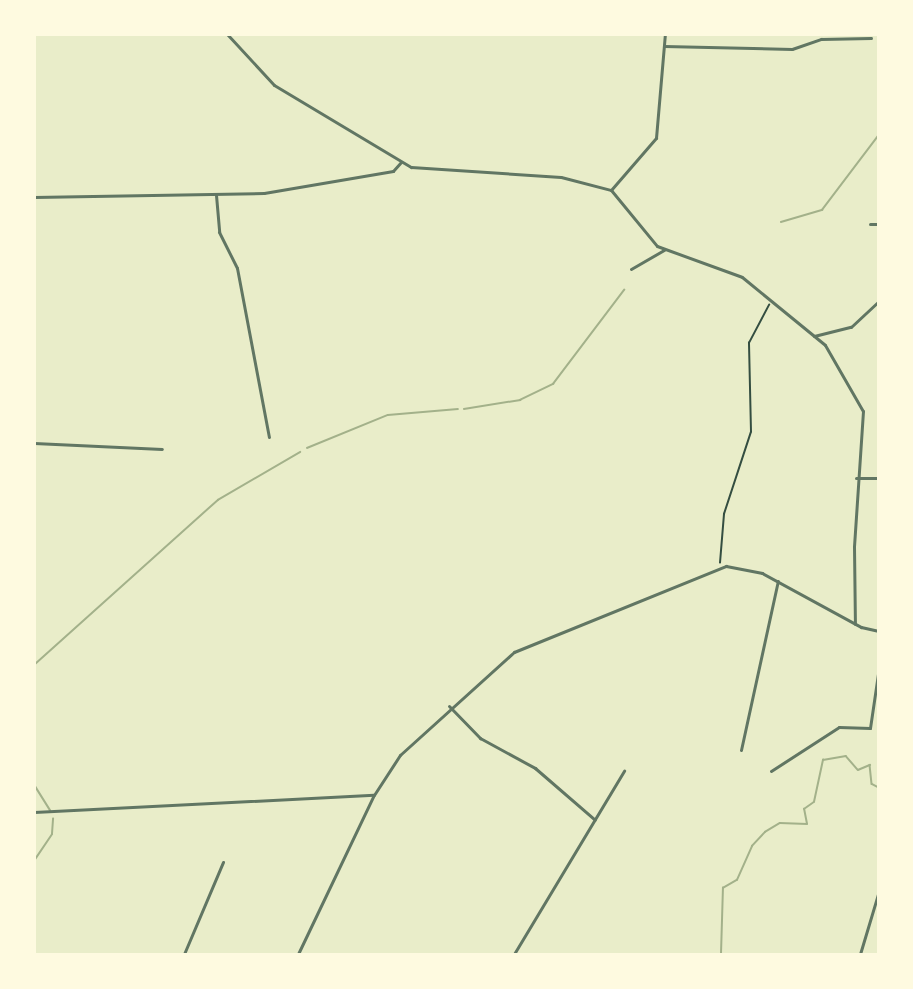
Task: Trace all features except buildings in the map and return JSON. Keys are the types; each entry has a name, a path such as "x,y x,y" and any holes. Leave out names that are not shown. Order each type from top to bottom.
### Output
{"street":[{"path":"227,34 274,85 401,162 431,172 561,177 611,190 644,235 664,250 736,274 814,336 833,354 860,400 856,478 855,624"},
{"path":"611,190 656,138 665,34"},
{"path":"664,46 792,49 821,39 871,38"},
{"path":"34,197 216,195 280,191 393,171 401,162"},
{"path":"216,195 219,232 237,268 269,437"},
{"path":"870,224 879,224"},
{"path":"631,269 664,250"},
{"path":"814,336 850,327 879,302"},
{"path":"34,443 162,449"},
{"path":"856,478 879,478"},
{"path":"298,954 374,795 410,742 514,652 720,567 747,568 778,581 855,624 879,631"},
{"path":"741,750 778,581"},
{"path":"771,771 839,727 870,728 879,674"},
{"path":"449,706 480,738 535,768 595,820"},
{"path":"514,954 624,771"},
{"path":"34,812 374,795"},
{"path":"184,954 223,862"},
{"path":"860,954 879,894"}],"path":[{"path":"720,567 724,514 751,432 749,343 771,302"}],"waterway":[{"path":"781,222 822,210 878,136"},
{"path":"464,409 520,400 553,384 624,290"},
{"path":"307,448 388,415 458,409"},
{"path":"34,665 218,500 300,452"},
{"path":"721,954 723,888 737,880 752,846 765,832 780,823 807,824 804,809 814,802 823,760 846,756 858,770 870,765 872,784 878,787"},
{"path":"34,784 50,810"},
{"path":"34,861 52,834 53,819"}]}
